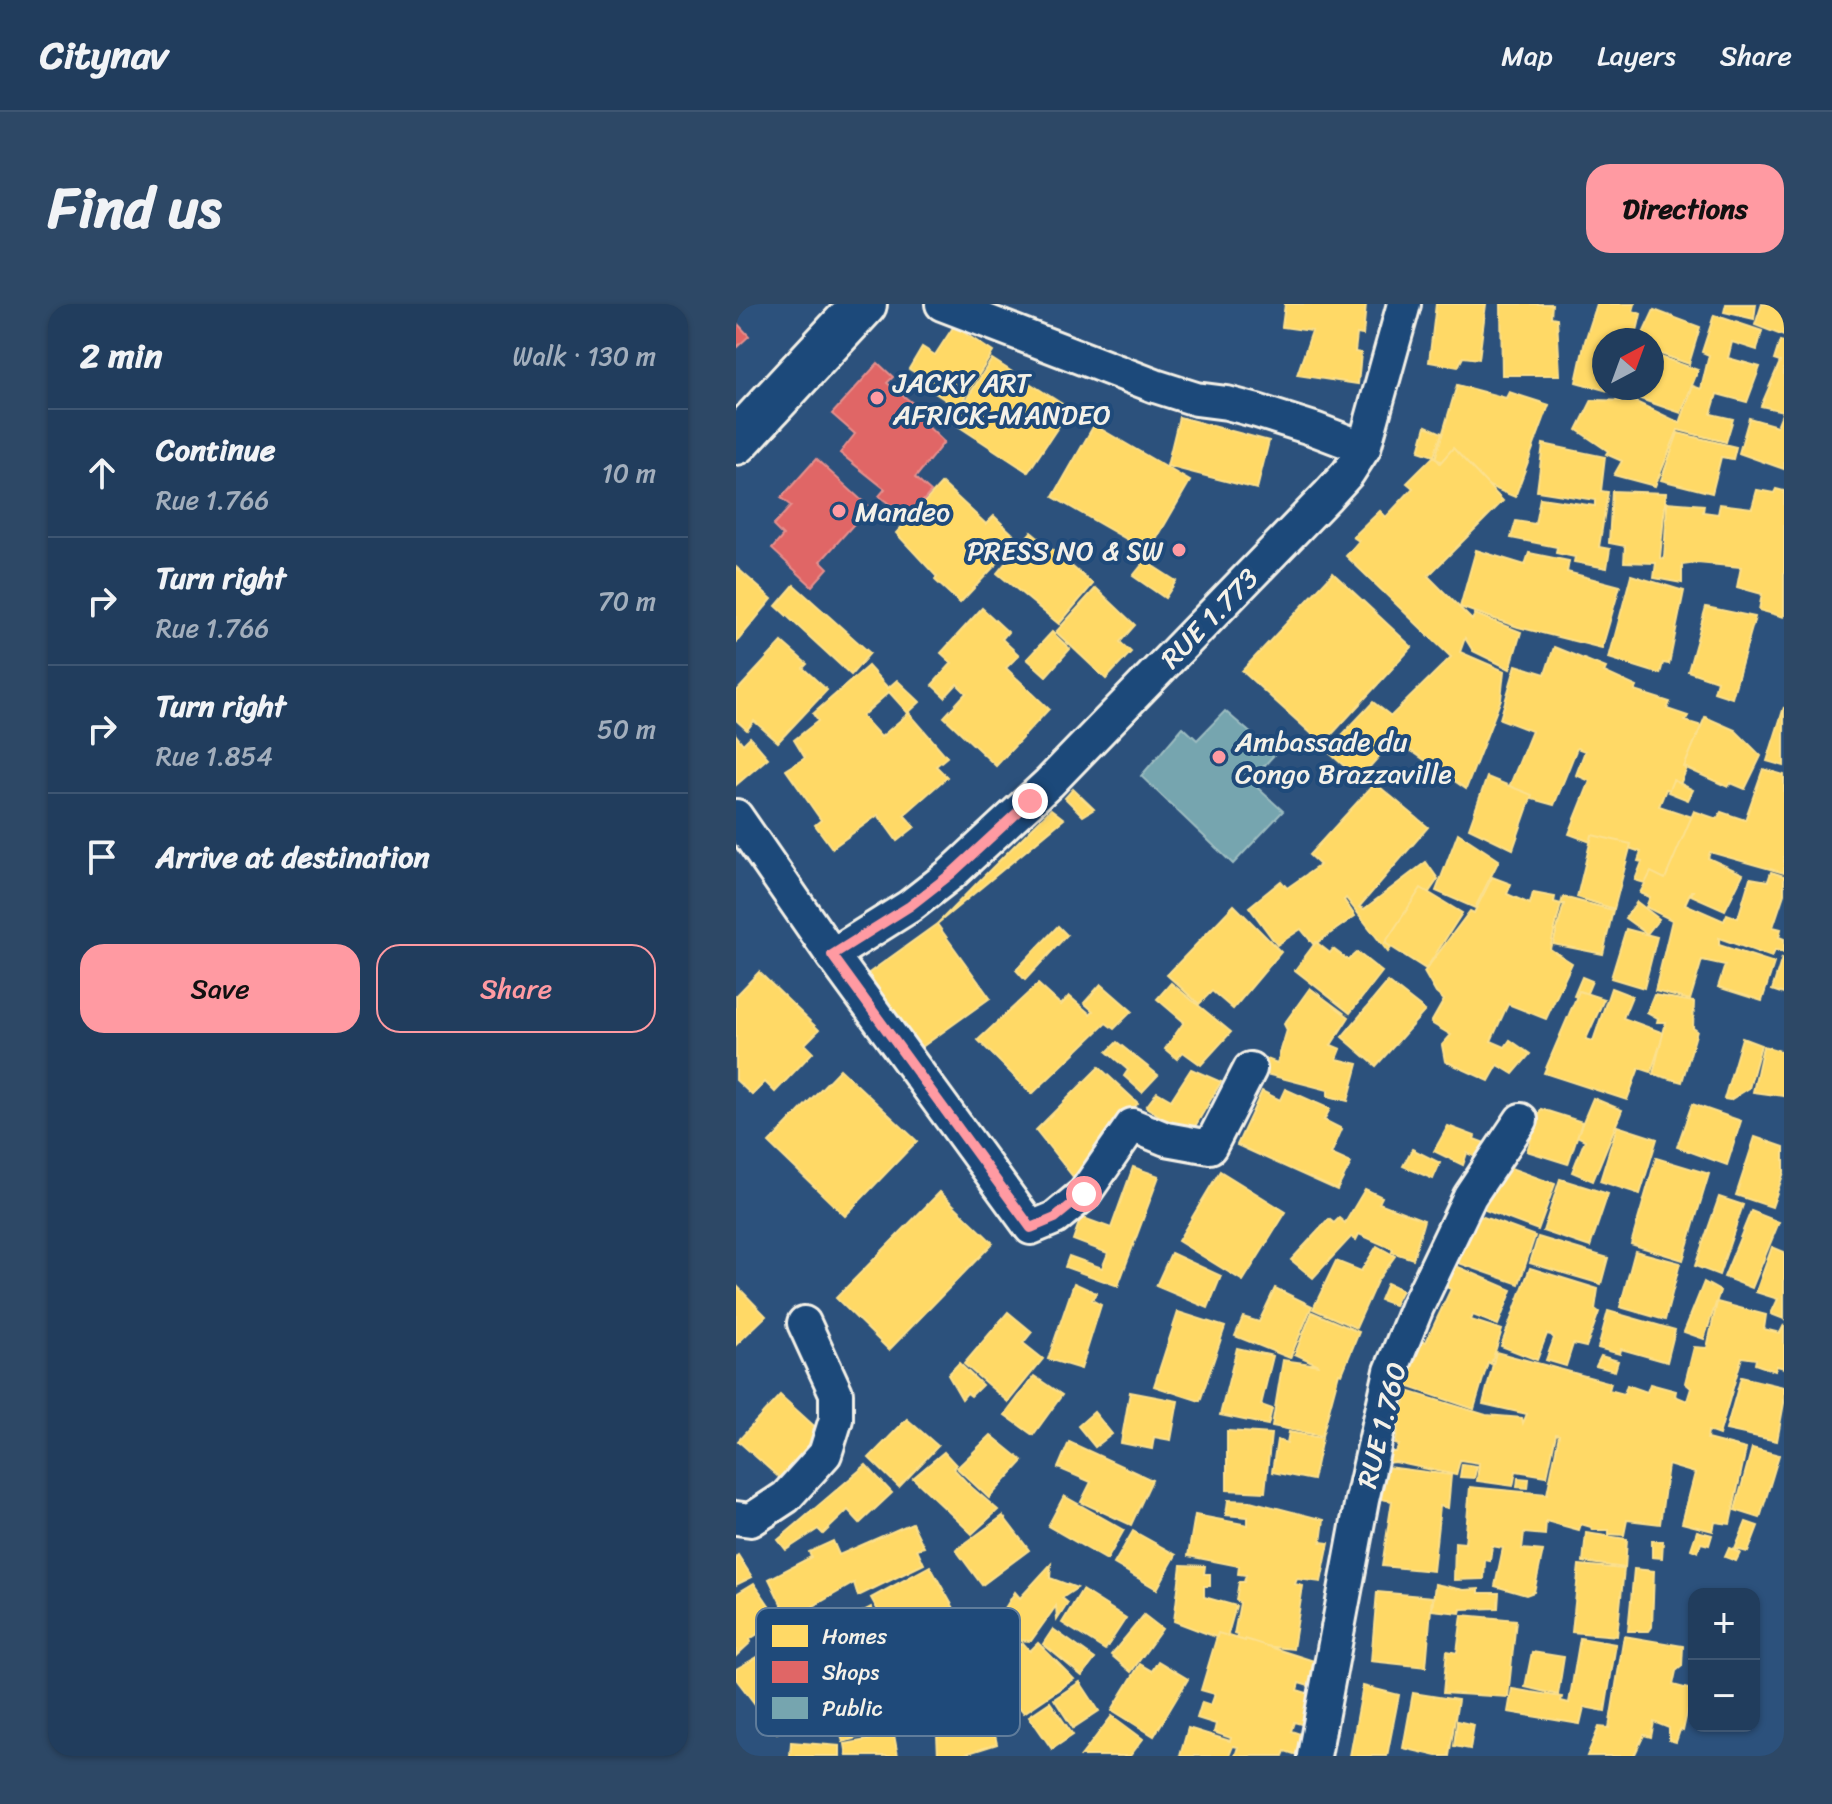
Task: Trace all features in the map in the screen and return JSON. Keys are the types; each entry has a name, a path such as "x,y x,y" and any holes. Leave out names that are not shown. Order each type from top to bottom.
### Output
{"street":[{"path":"736,442 864,304"},
{"path":"942,304 1155,386 1196,399 1257,411 1364,448"},
{"name":"RUE 1.773","path":"832,955 910,906 951,874 1049,783 1348,473 1364,448 1404,304"},
{"path":"736,816 832,955 1031,1228 1055,1218 1084,1194 1132,1125 1166,1139 1210,1147 1250,1069"},
{"name":"RUE 1.760","path":"1314,1756 1362,1500 1391,1371 1417,1307 1465,1206 1521,1120"},
{"path":"736,1518 751,1520 786,1497 825,1454 836,1419 836,1393 804,1323"}],"building: Homes":[{"path":"1285,304 1366,304 1363,335 1357,334 1355,352 1361,353 1358,384 1297,375 1312,331 1282,327"},
{"path":"1436,304 1486,304 1479,359 1463,357 1458,367 1429,362"},
{"path":"1501,304 1552,304 1551,317 1557,318 1560,375 1502,375"},
{"path":"1597,304 1635,304 1633,311 1641,314 1638,328 1592,328 1592,386 1576,382"},
{"path":"1726,304 1756,304 1754,319 1724,312"},
{"path":"1762,304 1784,304 1784,336 1755,325"},
{"path":"1654,310 1700,327 1689,364 1664,355 1664,328 1646,328"},
{"path":"1714,315 1762,331 1757,350 1732,342 1728,358 1760,367 1747,402 1717,394 1711,414 1733,419 1726,442 1678,430 1655,486 1614,475 1622,461 1606,454 1608,451 1577,430 1592,400 1634,401 1680,423 1693,386 1701,389 1709,355 1702,352"},
{"path":"954,326 993,352 958,408 920,383 922,377 909,369 922,347 935,355"},
{"path":"1780,341 1784,342 1784,469 1739,453 1749,418 1777,426 1783,411 1761,406 1780,362 1774,360"},
{"path":"1664,358 1698,370 1681,413 1643,400 1664,400"},
{"path":"992,359 1070,409 1028,472 952,422"},
{"path":"1457,385 1506,398 1509,392 1549,405 1515,497 1470,478 1472,472 1435,459"},
{"path":"1179,417 1269,441 1257,489 1167,466"},
{"path":"1094,425 1190,481 1149,552 1053,497"},
{"path":"1426,426 1442,433 1434,456 1419,451"},
{"path":"1678,433 1736,447 1733,459 1721,457 1712,493 1661,480"},
{"path":"1543,444 1605,457 1601,491 1608,492 1599,547 1610,549 1607,568 1574,562 1575,557 1556,553 1557,547 1511,538 1516,521 1535,524 1540,498 1595,506 1595,500 1537,491"},
{"path":"1453,448 1503,501 1428,576 1472,620 1475,614 1521,632 1510,669 1473,651 1465,638 1460,652 1504,671 1501,699 1466,789 1413,752 1390,744 1359,779 1327,751 1373,702 1391,716 1451,657 1346,556 1359,541 1353,537 1380,511 1386,517 1413,488 1407,483 1434,456 1440,463"},
{"path":"942,483 986,524 994,516 1019,540 960,603 935,580 937,577 896,533"},
{"path":"1776,489 1784,491 1784,617 1759,610 1762,594 1737,587 1741,567 1697,563 1682,565 1682,583 1654,578 1656,563 1624,562 1625,546 1609,543 1612,491 1666,493 1660,558 1664,559 1667,502 1704,505 1703,512 1718,514 1720,504 1752,508 1757,490 1774,493"},
{"path":"1031,532 1093,584 1059,624 997,573"},
{"path":"1476,550 1525,565 1529,553 1569,561 1567,572 1620,586 1602,648 1518,627 1460,607"},
{"path":"1145,561 1176,581 1165,598 1133,576"},
{"path":"736,567 772,599 736,643"},
{"path":"1333,573 1412,647 1323,744 1242,671"},
{"path":"1631,575 1684,591 1669,664 1663,663 1660,674 1609,658"},
{"path":"794,585 870,653 851,675 776,606"},
{"path":"1096,588 1135,625 1120,642 1131,652 1106,679 1056,632"},
{"path":"1706,607 1755,617 1732,698 1714,692 1717,681 1688,671"},
{"path":"982,608 1008,632 1002,639 1019,655 1006,668 1049,709 996,766 944,717 966,693 957,684 945,697 932,685 952,663 941,653"},
{"path":"1052,632 1070,649 1046,676 1027,659"},
{"path":"782,642 807,664 803,668 827,690 778,742 754,721 747,730 736,720 736,692"},
{"path":"1554,647 1606,668 1604,672 1637,687 1635,691 1670,702 1667,709 1688,716 1685,721 1705,727 1677,791 1666,789 1659,806 1692,817 1669,890 1635,880 1642,862 1638,861 1641,852 1602,839 1601,846 1569,834 1590,781 1576,775 1585,751 1577,748 1554,805 1507,792 1532,731 1500,719 1516,665 1545,674"},
{"path":"868,666 888,688 897,680 920,702 908,713 889,692 862,716 881,737 909,713 947,757 936,766 947,777 904,815 915,827 897,841 878,815 832,848 815,825 821,820 786,770 805,758 794,740 818,721 813,714"},
{"path":"1784,707 1784,766 1767,761"},
{"path":"1705,717 1735,730 1761,756 1745,789 1731,783 1728,787 1684,767"},
{"path":"736,735 743,744 750,737 768,758 736,785"},
{"path":"1763,769 1784,775 1784,873 1710,852 1708,858 1743,874 1725,910 1691,895 1693,891 1685,904 1724,921 1727,914 1738,918 1750,878 1768,881 1771,872 1784,876 1784,894 1773,927 1781,929 1779,937 1784,939 1784,952 1775,950 1772,957 1719,938 1719,945 1774,963 1762,1001 1718,987 1725,965 1702,960 1690,1000 1655,991 1672,920 1646,907 1650,897 1640,893 1651,872 1665,879 1694,811 1717,819 1721,812 1745,820"},
{"path":"1487,777 1532,795 1513,849 1469,828"},
{"path":"1673,780 1693,790 1688,800 1668,792"},
{"path":"1375,783 1428,827 1359,907 1364,909 1426,862 1438,879 1388,952 1346,898 1344,900 1355,916 1314,945 1301,929 1277,945 1249,907 1281,881 1287,888 1320,865 1309,855"},
{"path":"1073,789 1094,809 1083,816 1065,798"},
{"path":"1051,809 1064,819 937,924 984,876"},
{"path":"1458,833 1499,860 1475,908 1436,891"},
{"path":"1592,835 1631,844 1614,909 1577,897"},
{"path":"1492,877 1511,884 1507,894 1530,904 1533,893 1555,897 1554,902 1561,904 1550,949 1572,963 1546,1019 1508,1004 1491,1041 1505,1047 1510,1040 1530,1054 1513,1074 1498,1065 1489,1081 1445,1061 1442,1045 1451,1035 1431,1023 1444,1000 1436,993 1424,972 1470,911 1474,913"},
{"path":"1421,888 1462,913 1426,969 1385,943"},
{"path":"1563,897 1613,910 1603,954 1553,944 1564,904 1561,904"},
{"path":"1637,902 1659,919 1647,934 1625,918"},
{"path":"1234,905 1281,952 1233,1009 1212,991 1199,1004 1167,975"},
{"path":"937,924 990,998 919,1049 866,975"},
{"path":"1058,926 1067,935 1025,980 1016,970"},
{"path":"1626,929 1657,937 1644,988 1611,978"},
{"path":"1316,942 1330,953 1333,949 1348,960 1357,952 1382,972 1350,1013 1295,970"},
{"path":"1784,959 1784,994 1772,990"},
{"path":"759,972 819,1030 805,1044 813,1052 775,1092 765,1082 752,1095 736,1080 736,996"},
{"path":"1582,977 1592,981 1584,1000 1574,996"},
{"path":"1388,982 1425,1011 1376,1066 1342,1037"},
{"path":"1171,983 1231,1032 1201,1065 1183,1052 1177,1059 1165,1049 1184,1022 1157,999"},
{"path":"1038,984 1061,1005 1069,996 1090,1014 1093,1011 1084,1003 1101,984 1132,1011 1114,1029 1106,1023 1032,1094 978,1040"},
{"path":"1310,988 1349,1017 1331,1045 1341,1049 1337,1059 1358,1064 1348,1101 1328,1096 1328,1090 1262,1073 1267,1059 1277,1063 1287,1030 1284,1024"},
{"path":"1611,988 1632,996 1623,1018 1664,1033 1651,1072 1639,1068 1627,1100 1544,1073 1579,991 1604,999 1586,1039 1593,1041"},
{"path":"1654,995 1694,1002 1693,1028 1697,1031 1682,1082 1653,1074 1666,1022 1657,1022 1658,1018 1647,1012"},
{"path":"1742,1038 1761,1045 1749,1088 1730,1100 1724,1099"},
{"path":"1117,1042 1158,1075 1142,1092 1124,1076 1128,1070 1107,1052"},
{"path":"1763,1046 1784,1052 1784,1096 1753,1092"},
{"path":"1099,1067 1138,1103 1074,1178 1036,1130"},
{"path":"840,1069 917,1141 845,1216 769,1143"},
{"path":"1191,1069 1221,1082 1187,1140 1157,1122 1160,1116 1146,1107 1157,1092 1171,1100"},
{"path":"1285,1089 1330,1109 1324,1120 1342,1129 1331,1154 1351,1163 1337,1190 1237,1145 1262,1091 1280,1100"},
{"path":"1593,1098 1622,1110 1593,1181 1572,1172 1585,1140 1577,1136"},
{"path":"1692,1104 1741,1121 1727,1165 1677,1147"},
{"path":"1541,1109 1582,1122 1568,1164 1527,1151"},
{"path":"1448,1126 1485,1143 1478,1158 1467,1153 1463,1165 1434,1151"},
{"path":"1617,1126 1657,1139 1640,1194 1600,1181"},
{"path":"1755,1137 1784,1147 1784,1172 1772,1207 1736,1195"},
{"path":"1412,1149 1440,1163 1433,1179 1403,1166"},
{"path":"1656,1158 1709,1174 1683,1260 1631,1244"},
{"path":"1494,1162 1555,1184 1538,1230 1477,1207"},
{"path":"1133,1167 1159,1176 1118,1286 1065,1267 1069,1256 1102,1268 1108,1253 1073,1240 1081,1217 1111,1228"},
{"path":"1220,1171 1286,1212 1243,1281 1178,1241"},
{"path":"1560,1179 1608,1194 1590,1247 1543,1231"},
{"path":"1365,1189 1382,1197 1379,1203 1424,1220 1413,1259 1392,1252 1393,1249 1359,1234 1356,1240 1351,1237 1313,1278 1291,1260 1329,1219 1334,1223 1339,1218 1345,1223"},
{"path":"940,1192 993,1243 889,1350 836,1298"},
{"path":"1719,1197 1743,1205 1719,1275 1695,1266"},
{"path":"1467,1211 1535,1236 1519,1284 1450,1260"},
{"path":"1751,1211 1779,1222 1752,1288 1724,1277"},
{"path":"1538,1237 1608,1258 1601,1284 1530,1263"},
{"path":"1377,1246 1395,1256 1377,1281 1356,1328 1313,1309 1336,1261 1361,1271"},
{"path":"1772,1247 1784,1252 1784,1319 1771,1314 1778,1299 1756,1292"},
{"path":"1635,1251 1680,1263 1665,1320 1620,1307"},
{"path":"1171,1253 1221,1276 1208,1308 1156,1286"},
{"path":"1449,1263 1512,1290 1498,1325 1473,1315 1471,1320 1502,1330 1491,1364 1488,1362 1474,1409 1394,1382 1411,1336 1426,1342 1451,1289 1439,1284"},
{"path":"1530,1268 1598,1289 1595,1309 1599,1312 1586,1347 1573,1344 1566,1366 1546,1360 1554,1338 1551,1335 1547,1334 1537,1360 1501,1346"},
{"path":"1704,1282 1720,1291 1704,1339 1684,1332"},
{"path":"1074,1283 1096,1293 1092,1300 1101,1305 1081,1369 1048,1359"},
{"path":"1387,1283 1402,1290 1394,1305 1380,1300"},
{"path":"736,1285 766,1316 736,1345"},
{"path":"1275,1288 1312,1306 1290,1358 1235,1336 1243,1317 1259,1322"},
{"path":"1717,1302 1766,1315 1764,1329 1780,1333 1784,1325 1784,1368 1777,1366 1775,1371 1755,1364 1756,1359 1742,1357 1719,1435 1708,1431 1707,1439 1746,1449 1730,1524 1715,1522 1713,1531 1682,1523 1695,1473 1668,1465 1660,1524 1627,1520 1624,1535 1609,1534 1609,1530 1592,1530 1581,1524 1579,1530 1546,1521 1545,1535 1524,1533 1522,1549 1543,1551 1534,1592 1526,1595 1495,1586 1503,1548 1492,1546 1490,1561 1485,1560 1484,1579 1454,1580 1455,1542 1465,1543 1470,1487 1547,1494 1559,1435 1556,1434 1547,1476 1516,1471 1513,1486 1477,1481 1479,1463 1460,1460 1456,1475 1395,1462 1386,1463 1386,1452 1396,1452 1399,1445 1395,1444 1407,1391 1486,1415 1522,1418 1523,1423 1527,1414 1483,1404 1496,1352 1611,1383 1609,1390 1624,1394 1627,1385 1647,1392 1650,1384 1676,1391 1675,1396 1687,1401 1691,1388 1685,1383 1694,1347 1707,1348"},
{"path":"1608,1311 1675,1330 1667,1362 1621,1349 1620,1354 1598,1348"},
{"path":"1008,1312 1032,1332 1023,1343 1043,1359 1008,1402 964,1364"},
{"path":"1178,1312 1225,1327 1200,1401 1154,1386"},
{"path":"1312,1312 1359,1332 1342,1374 1339,1373 1322,1436 1272,1426 1283,1360 1319,1365 1295,1354"},
{"path":"1237,1348 1273,1356 1261,1405 1272,1409 1268,1425 1220,1415"},
{"path":"1601,1356 1618,1361 1615,1371 1596,1366"},
{"path":"959,1363 982,1385 971,1396 967,1393 962,1399 948,1375"},
{"path":"1034,1376 1062,1395 1033,1435 1005,1415"},
{"path":"1741,1377 1784,1387 1777,1441 1726,1430"},
{"path":"1130,1392 1178,1401 1171,1440 1154,1437 1152,1449 1121,1443"},
{"path":"780,1395 823,1434 782,1480 738,1441"},
{"path":"1094,1412 1112,1434 1095,1447 1078,1426"},
{"path":"907,1419 938,1446 899,1487 869,1458"},
{"path":"1227,1431 1271,1434 1265,1492 1227,1490"},
{"path":"1289,1432 1322,1438 1313,1480 1272,1472 1277,1440 1287,1443"},
{"path":"991,1435 1023,1461 989,1498 957,1468"},
{"path":"1069,1442 1152,1480 1131,1525 1081,1502 1091,1482 1058,1468"},
{"path":"1752,1448 1779,1455 1760,1518 1735,1510"},
{"path":"944,1452 956,1465 953,1468 998,1510 972,1534 913,1478"},
{"path":"1462,1464 1477,1466 1474,1478 1460,1477"},
{"path":"866,1465 892,1493 860,1523 848,1510 823,1534 818,1529 786,1550 778,1540"},
{"path":"1387,1467 1451,1475 1448,1508 1440,1506 1433,1571 1382,1566 1392,1501 1381,1499"},
{"path":"1518,1478 1529,1479 1528,1488 1517,1487"},
{"path":"1064,1496 1124,1530 1107,1560 1048,1526"},
{"path":"1228,1500 1250,1501 1324,1520 1321,1542 1329,1543 1321,1582 1297,1579 1295,1584 1303,1586 1293,1649 1236,1643 1237,1635 1234,1634 1240,1603 1236,1600 1239,1582 1244,1582 1246,1575 1238,1574 1239,1566 1188,1556 1195,1515 1248,1525 1248,1517 1226,1515"},
{"path":"1003,1516 1029,1550 982,1585 956,1550"},
{"path":"1746,1522 1758,1526 1748,1552 1735,1549"},
{"path":"912,1523 924,1547 917,1549 924,1564 858,1596 854,1583 810,1608 783,1608 769,1579 811,1557 809,1552 833,1541 839,1555"},
{"path":"1133,1531 1176,1555 1157,1589 1114,1564"},
{"path":"1697,1531 1712,1535 1709,1545 1701,1543 1698,1552 1691,1549"},
{"path":"1586,1533 1627,1539 1625,1568 1583,1562"},
{"path":"1652,1541 1663,1541 1662,1558 1652,1557"},
{"path":"1729,1548 1740,1553 1736,1561 1725,1557"},
{"path":"738,1555 752,1577 736,1585 736,1557"},
{"path":"1051,1564 1050,1578 1077,1588 1062,1598 1068,1603 1057,1620 1056,1606 1031,1641 1020,1640 1020,1608 1005,1608 1015,1592 1020,1598"},
{"path":"1181,1565 1205,1566 1204,1574 1210,1574 1210,1586 1204,1586 1204,1597 1236,1606 1226,1641 1174,1621"},
{"path":"1579,1565 1624,1569 1617,1636 1572,1632"},
{"path":"930,1566 954,1608 877,1608 871,1598"},
{"path":"1634,1569 1654,1571 1652,1627 1649,1631 1628,1631"},
{"path":"754,1583 771,1608 756,1608 756,1635 736,1656 736,1594"},
{"path":"1435,1584 1464,1590 1479,1589 1479,1593 1499,1593 1498,1608 1461,1609 1460,1613 1432,1610"},
{"path":"1082,1590 1126,1618 1105,1650 1062,1623"},
{"path":"1377,1592 1432,1597 1426,1667 1371,1661"},
{"path":"1144,1615 1162,1629 1131,1672 1111,1655"},
{"path":"1462,1615 1516,1620 1508,1697 1443,1693 1447,1651 1457,1653"},
{"path":"1053,1629 1095,1659 1082,1676 1043,1644"},
{"path":"1218,1633 1323,1664 1315,1688 1299,1683 1297,1690 1320,1697 1315,1728 1294,1722 1291,1731 1303,1735 1297,1755 1285,1751 1283,1756 1235,1756 1238,1747 1233,1746 1229,1756 1180,1756 1188,1728 1230,1741 1231,1738 1214,1732 1216,1724 1197,1718 1202,1702 1211,1705 1215,1694 1201,1690"},
{"path":"1624,1636 1683,1646 1682,1666 1676,1671 1673,1685 1688,1689 1688,1708 1683,1731 1680,1730 1676,1742 1669,1740 1669,1728 1654,1722 1651,1737 1644,1735 1634,1756 1587,1756 1599,1727 1609,1728"},
{"path":"1580,1638 1616,1644 1605,1711 1584,1707 1580,1724 1508,1712 1512,1689 1562,1697 1561,1701 1569,1703"},
{"path":"1023,1643 1030,1651 1038,1643 1074,1679 1024,1713 1020,1708 1020,1644"},
{"path":"1532,1652 1564,1657 1558,1695 1525,1687"},
{"path":"756,1658 756,1705 736,1679 736,1669"},
{"path":"1158,1661 1188,1679 1154,1736 1112,1710 1140,1664 1152,1671"},
{"path":"1080,1682 1099,1711 1073,1728 1054,1699"},
{"path":"1363,1686 1399,1695 1387,1756 1350,1756"},
{"path":"1413,1693 1458,1700 1449,1756 1403,1748"},
{"path":"1050,1702 1073,1735 1052,1749 1029,1716"},
{"path":"1112,1716 1143,1739 1130,1756 1081,1756"},
{"path":"1457,1721 1474,1725 1470,1749 1454,1746"},
{"path":"841,1736 863,1736 843,1742"},
{"path":"894,1736 898,1756 847,1756 845,1744"},
{"path":"937,1736 995,1736 997,1744 959,1756 938,1756"},
{"path":"791,1742 840,1746 840,1756 790,1756"}],"building: Shops":[{"path":"736,322 749,336 736,348"},
{"path":"878,363 893,377 887,383 919,408 914,413 944,442 915,478 931,492 909,517 879,496 885,489 840,453 855,434 832,414"},
{"path":"816,459 869,507 821,561 828,568 812,586 772,549 783,536 773,526 791,506 781,498"}],"building: Public":[{"path":"1225,711 1275,754 1250,781 1283,811 1233,864 1141,776 1183,727 1197,740"}],"place":[{"name":"JACKY ART AFRICK-MANDEO","path":"877,398"},
{"name":"Mandeo","path":"839,511"},
{"name":"PRESS NO & SW","path":"1179,550"},
{"name":"Ambassade du Congo Brazzaville","path":"1219,757"}],"route":[{"path":"1030,801 951,874 910,906 832,955 1031,1228 1055,1218 1084,1194"}]}
